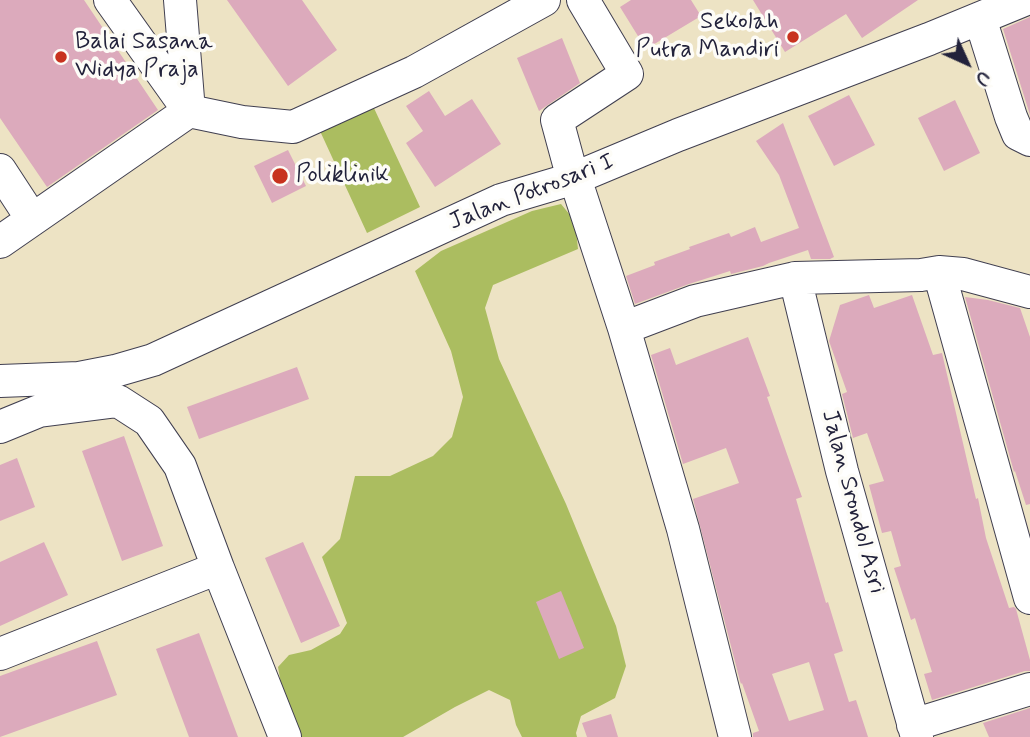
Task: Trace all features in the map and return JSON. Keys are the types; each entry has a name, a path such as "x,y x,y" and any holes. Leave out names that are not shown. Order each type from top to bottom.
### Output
{"street":[{"path":"110,0 189,111 242,122 293,127 414,72 544,0"},
{"path":"180,0 189,111"},
{"path":"583,0 627,74 557,120 624,328 683,529 735,737"},
{"name":"Jalan Potrosari I","path":"0,381 79,378 153,360 501,200 574,178 1024,0"},
{"path":"980,18 1011,117 1018,134 1030,140"},
{"path":"0,242 189,111"},
{"path":"0,170 32,219"},
{"path":"624,328 695,301 795,278 921,275 939,272 963,274 1030,292"},
{"path":"939,272 1030,598"},
{"name":"Jalan Srondol Asri","path":"795,278 842,471 915,731 1030,689"},
{"path":"0,427 40,411 118,401 149,421 180,466 285,737"},
{"path":"0,654 219,568"}],"green space":[{"path":"373,106 420,207 367,233 320,131"},
{"path":"561,204 575,221 578,249 493,285 485,308 499,359 566,504 616,626 626,666 615,698 581,716 577,737 522,737 510,700 489,690 403,737 298,737 285,707 278,667 289,655 311,650 340,634 347,623 322,557 340,539 355,476 390,476 433,456 452,437 463,397 451,351 415,271 441,251 532,211"}],"building":[{"name":"Balai Sasana Widya Praja","path":"0,0 84,0 158,110 47,187 0,118"},
{"path":"227,0 302,0 337,50 288,86"},
{"path":"631,0 691,0 701,16 646,49 620,7"},
{"path":"753,0 918,0 862,38 846,14 785,52"},
{"path":"1030,17 1030,115 1003,29"},
{"path":"562,38 580,83 539,111 517,58"},
{"path":"429,91 445,116 472,99 501,144 435,187 406,143 423,131 406,106"},
{"path":"849,95 875,145 834,166 808,116"},
{"path":"955,100 980,153 944,171 918,118"},
{"path":"783,123 834,257 811,259 808,250 763,266 731,274 730,271 635,304 626,276 655,265 654,262 729,233 731,237 755,227 761,242 799,228 779,175 756,141"},
{"name":"Poliklinik","path":"288,150 306,186 272,203 254,166"},
{"path":"869,295 874,308 912,295 933,355 942,353 986,538 1009,608 1016,609 1030,660 1030,671 932,700 924,674 932,672 915,618 911,620 894,568 901,566 891,531 882,533 869,485 884,481 867,433 853,438 842,394 847,392 829,341 840,305"},
{"path":"965,297 1020,308 1030,337 1030,504 1026,505 1014,472"},
{"path":"748,337 802,497 796,499 843,651 834,654 849,702 856,700 868,737 753,737 753,733 759,731 740,681 693,499 739,483 726,448 683,464 651,355 670,348 676,365","holes":["809,662 824,710 789,721 772,674"]},
{"path":"297,367 309,399 199,439 187,407"},
{"path":"124,436 163,546 122,561 82,451"},
{"path":"17,458 35,507 0,521 0,465"},
{"path":"44,542 68,595 0,626 0,562"},
{"path":"303,542 340,626 301,643 265,558"},
{"path":"561,591 584,648 559,659 536,602"},
{"path":"199,633 238,737 189,737 156,649"},
{"path":"97,641 117,695 0,737 0,676"},
{"path":"1030,708 1030,737 989,737 983,723"},
{"path":"611,714 618,737 587,737 582,723"}],"place":[{"name":"Sekolah Putra Mandiri","path":"793,37"},
{"name":"Balai Sasana Widya Praja","path":"61,57"},
{"name":"Poliklinik","path":"280,176"}]}
